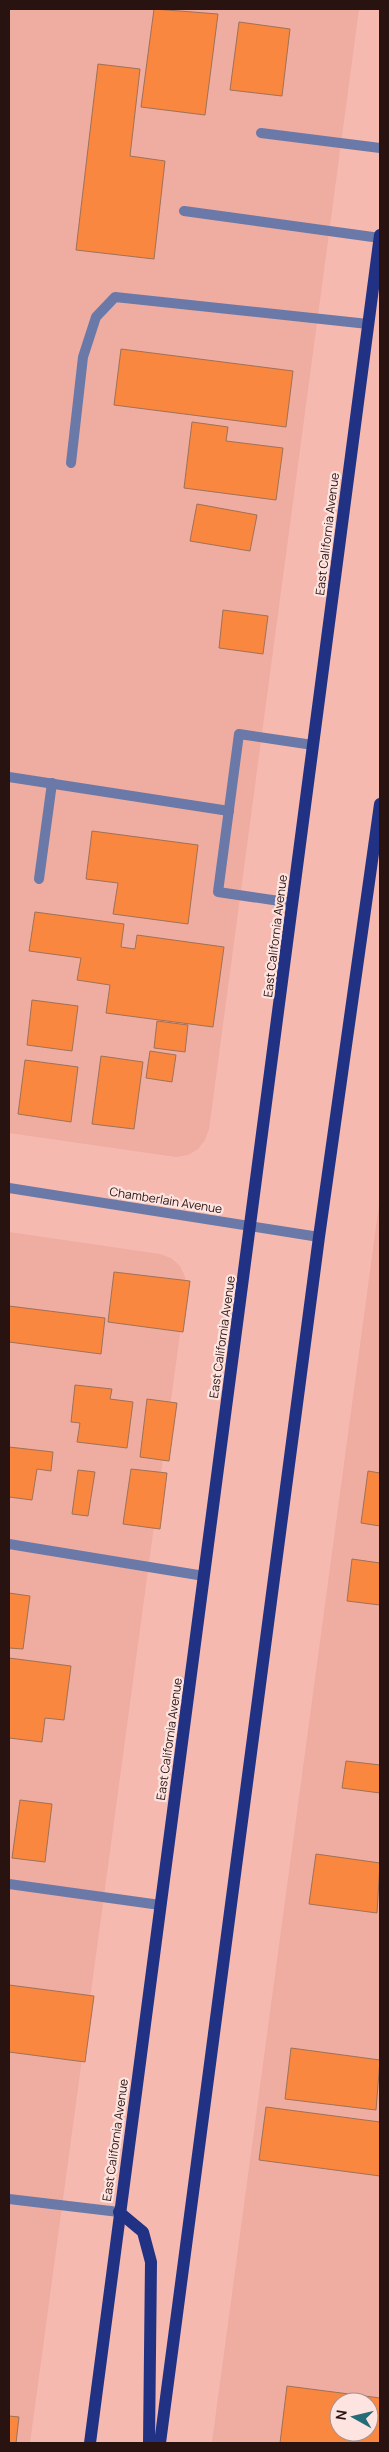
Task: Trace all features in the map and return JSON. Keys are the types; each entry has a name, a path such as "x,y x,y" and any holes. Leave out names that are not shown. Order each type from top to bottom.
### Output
{"main road":[{"name":"East California Avenue","path":"90,2443 380,236"},
{"path":"160,2443 319,1237 380,804"},
{"path":"119,2212 143,2232 151,2262 149,2443"}],"street":[{"path":"261,133 380,148"},
{"path":"184,211 380,236"},
{"path":"71,463 83,357 96,317 115,297 368,324"},
{"path":"293,903 218,892 239,734 313,745"},
{"path":"9,777 229,811"},
{"path":"39,879 52,784"},
{"name":"Chamberlain Avenue","path":"9,1188 319,1237"},
{"path":"9,1544 204,1576"},
{"path":"9,1884 160,1905"},
{"path":"9,2199 119,2212"}],"shaded area":[{"path":"9,9 359,9 209,1129 205,1140 198,1149 188,1155 176,1157 9,1133"},
{"path":"380,1197 380,2443 212,2442"},
{"path":"9,1232 160,1254 171,1258 180,1266 185,1277 186,1289 30,2443 9,2443"}],"building":[{"path":"154,9 218,14 205,115 141,107"},
{"path":"239,22 290,29 282,96 230,90"},
{"path":"98,64 140,69 130,156 165,161 154,259 76,250"},
{"path":"121,349 293,371 286,427 114,405"},
{"path":"192,422 228,427 226,441 283,448 276,500 184,488"},
{"path":"197,504 257,515 250,551 190,541"},
{"path":"223,610 268,616 263,654 219,648"},
{"path":"92,831 198,845 188,924 113,914 118,883 86,879"},
{"path":"35,912 124,924 121,947 135,949 137,935 224,947 213,1027 106,1013 110,985 77,980 81,958 29,951"},
{"path":"32,1000 78,1006 72,1051 27,1045"},
{"path":"157,1021 188,1025 185,1052 154,1048"},
{"path":"150,1051 176,1055 172,1082 146,1078"},
{"path":"101,1056 143,1062 134,1129 92,1124"},
{"path":"25,1060 78,1067 71,1122 18,1114"},
{"path":"114,1272 190,1281 183,1332 108,1322"},
{"path":"9,1306 105,1318 101,1354 9,1342"},
{"path":"75,1385 112,1389 110,1399 133,1402 127,1448 77,1442 80,1423 71,1422"},
{"path":"147,1399 177,1403 169,1461 140,1457"},
{"path":"9,1447 53,1452 51,1471 37,1469 32,1500 9,1497"},
{"path":"131,1469 167,1473 160,1529 123,1524"},
{"path":"78,1470 95,1472 88,1516 72,1514"},
{"path":"368,1471 380,1473 380,1526 361,1523"},
{"path":"352,1559 380,1563 380,1605 347,1601"},
{"path":"9,1593 30,1596 23,1649 9,1648"},
{"path":"9,1658 71,1666 64,1720 45,1718 42,1742 9,1738"},
{"path":"346,1761 380,1765 380,1793 342,1788"},
{"path":"20,1800 52,1804 45,1862 12,1858"},
{"path":"316,1854 380,1863 377,1913 309,1904"},
{"path":"9,1985 94,1996 85,2062 9,2052"},
{"path":"291,2048 380,2060 376,2110 285,2099"},
{"path":"266,2107 380,2122 380,2176 259,2160"},
{"path":"287,2386 334,2392 329,2392 329,2442 379,2442 380,2398 380,2443 280,2443"},
{"path":"9,2416 19,2417 16,2443 9,2443"}]}
